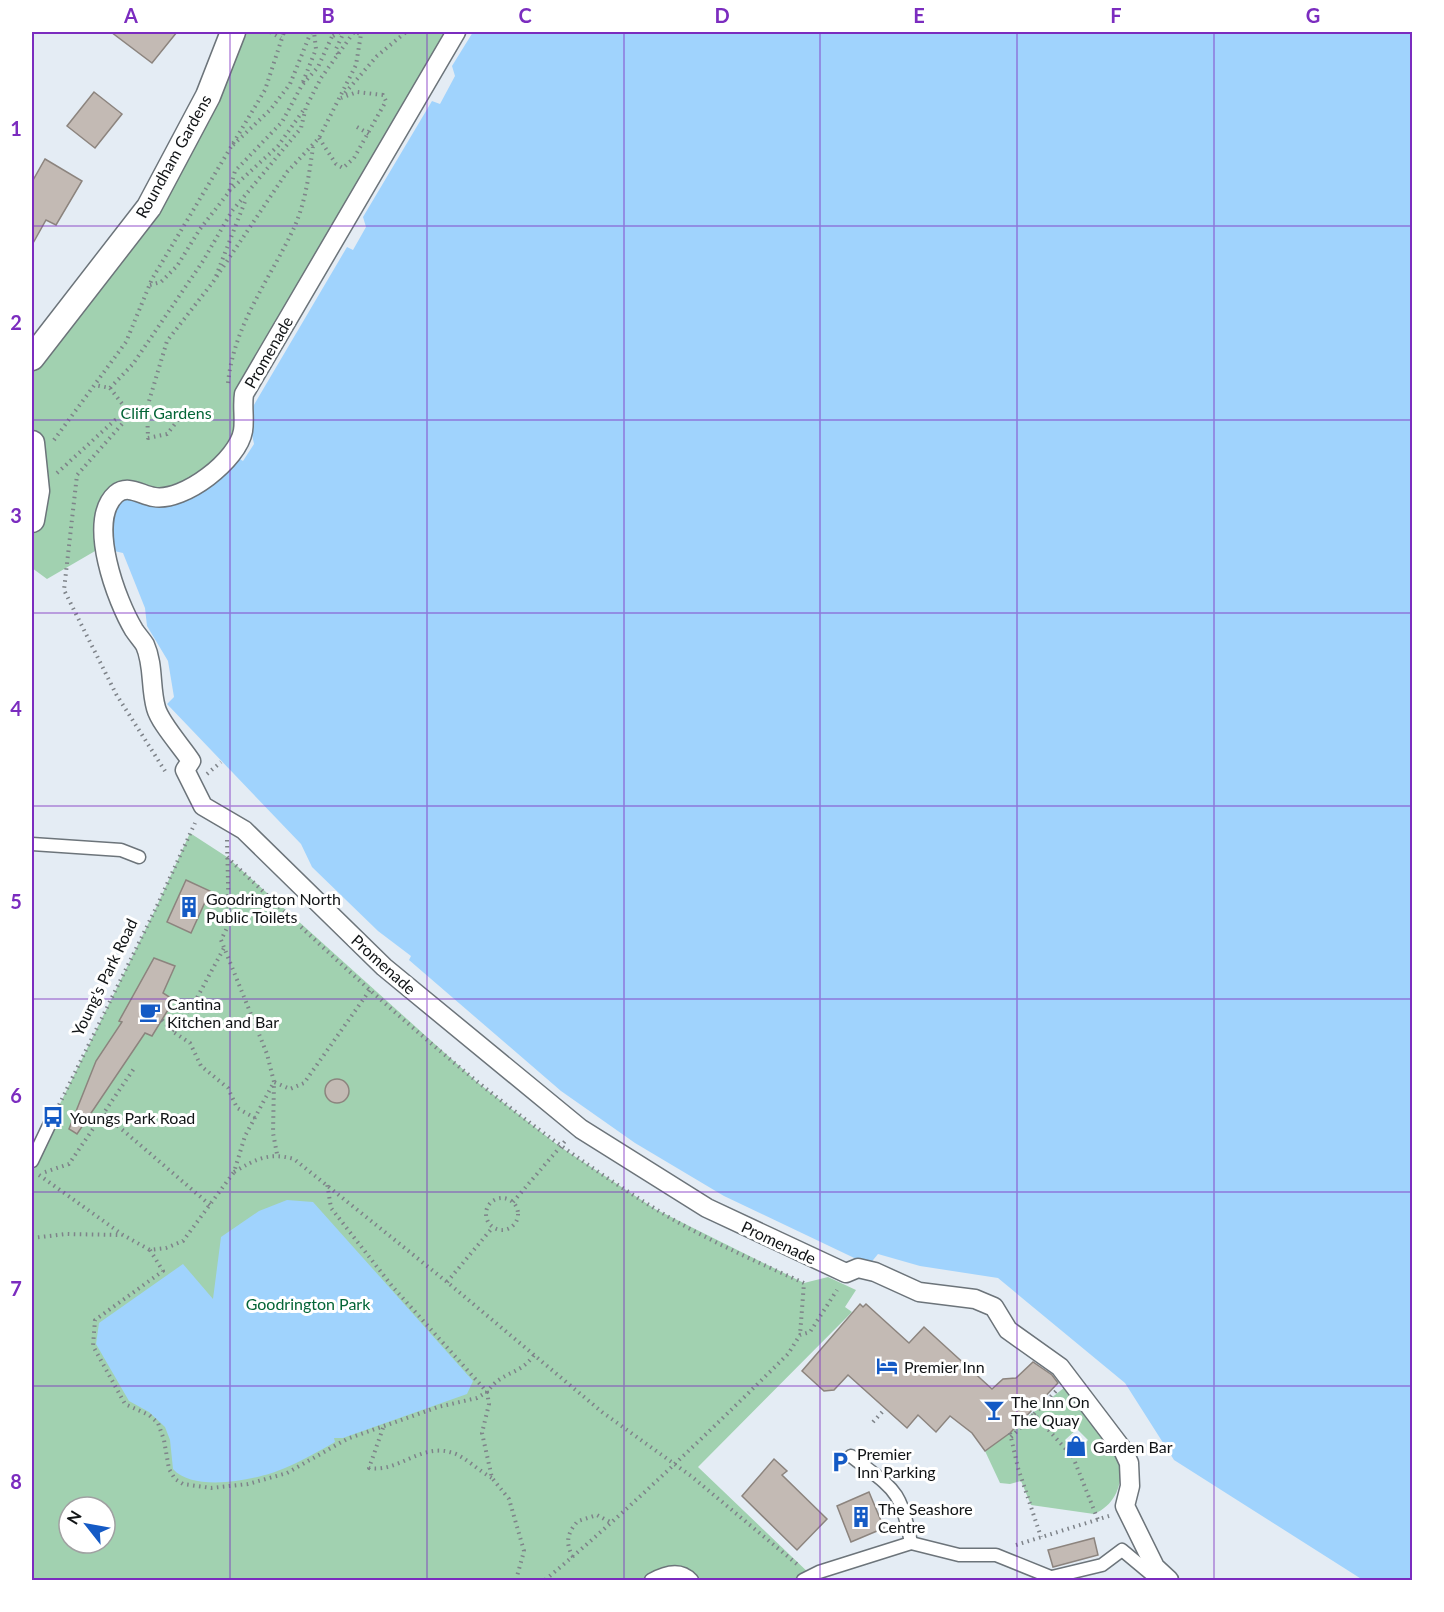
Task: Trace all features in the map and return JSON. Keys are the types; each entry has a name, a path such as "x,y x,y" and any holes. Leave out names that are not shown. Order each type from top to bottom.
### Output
{"street":[{"name":"Roundham Gardens","path":"32,357 149,207 208,96 233,32"},
{"name":"Promenade","path":"456,32 244,394 241,410 243,430 238,445 208,476 188,491 166,498 152,497 132,489 120,491 105,511 102,547 134,630 144,642 150,658 156,710 191,761 185,770 203,806 244,830 384,967 581,1129 707,1208 846,1273 858,1268 874,1272 919,1292 975,1299 994,1307 1008,1330 1060,1367 1129,1463 1130,1485 1125,1506"},
{"path":"32,520 38,491 33,445"},
{"path":"1125,1506 1155,1567 1169,1581"}],"lane":[{"path":"32,844 120,850 139,857"},
{"path":"36,1166 53,1117"},
{"path":"851,1456 894,1490 905,1507 911,1543"},
{"path":"808,1579 819,1572 911,1543 959,1555 996,1555 1055,1579 1102,1565 1122,1550 1158,1581"},
{"path":"651,1581 672,1571 680,1572 692,1581"}],"path":[{"path":"270,32 281,38"},
{"path":"33,445 53,441 126,342 149,285 266,90 284,32"},
{"path":"228,150 270,110 290,84 312,32"},
{"path":"229,192 235,171 282,122 302,85 315,49 312,32"},
{"path":"302,85 318,67 334,32"},
{"path":"330,38 342,32"},
{"path":"339,54 336,49 342,32"},
{"path":"149,285 161,282 177,266 200,229 229,192 278,146 306,107 321,78 354,32 361,34 357,66 319,138 287,172 213,282 167,341 147,408 148,438 167,434 179,419"},
{"path":"340,99 377,56 405,32"},
{"path":"319,138 336,164 343,168 354,158 386,100 383,95 357,92 340,99"},
{"path":"110,388 133,364 203,261 232,211 248,195 301,128 306,107"},
{"path":"241,410 227,384 231,356 258,292 293,230 308,179 313,146"},
{"path":"213,282 248,195"},
{"path":"95,385 110,388 130,414"},
{"path":"38,491 115,420 147,408"},
{"name":"Young's Park Road","path":"53,1117 203,806"},
{"path":"226,821 228,924 221,940 267,1054 274,1082 273,1133 277,1154"},
{"path":"172,1031 193,1005 224,947"},
{"path":"274,1082 290,1089 304,1083 384,967"},
{"path":"162,1020 172,1031 190,1043 201,1066 228,1088 237,1108 255,1118"},
{"path":"36,1166 48,1173 69,1164 135,1067"},
{"path":"150,1250 183,1241 210,1205 234,1172 245,1136 274,1082"},
{"path":"104,1114 210,1205"},
{"path":"513,1202 559,1146 581,1129"},
{"path":"234,1172 262,1156 277,1154 294,1159 327,1183 602,1412 672,1465 691,1476 808,1579"},
{"path":"32,1170 123,1235 150,1250 163,1271 95,1320 93,1346 124,1404 149,1415 158,1424 164,1440 169,1469 175,1479 183,1484 211,1488 248,1484 287,1473 347,1439 438,1407 477,1398 487,1392 496,1379 525,1367 534,1355"},
{"path":"327,1183 331,1208 392,1286 487,1392 489,1404 482,1433 492,1478"},
{"path":"503,1198 513,1202 518,1211 517,1222 503,1231 493,1227 486,1214 490,1204 503,1198"},
{"path":"447,1282 493,1227"},
{"path":"32,1238 66,1234 123,1235"},
{"path":"800,1335 810,1332 846,1273"},
{"path":"546,1581 610,1522 648,1492 672,1465 788,1354 800,1335 804,1283"},
{"path":"1041,1537 1018,1468 1010,1435 1069,1378"},
{"path":"873,1422 885,1408"},
{"path":"1034,1414 1075,1461 1098,1520"},
{"path":"383,1428 369,1468 381,1470 415,1455 442,1450 464,1458 474,1469 492,1478 509,1499 515,1526 522,1538 524,1551 516,1581"},
{"path":"996,1555 1041,1537 1098,1520 1125,1506"},
{"path":"573,1557 568,1548 567,1538 578,1521 597,1515 610,1522"}],"green space":[{"name":"Cliff Gardens","path":"233,32 456,32 244,394 238,445 102,547 47,579 32,568 32,358 149,207"},
{"name":"Goodrington Park","path":"190,833 227,857 477,1082 559,1146 655,1209 804,1283 828,1277 856,1290 845,1307 852,1312 698,1467 813,1577 803,1580 32,1580 32,1161 156,908"},
{"path":"1065,1387 1121,1464 1120,1480 1112,1500 1094,1514 1031,1505 1021,1481 1010,1484 1000,1483 985,1451","holes":["1077,1429 1088,1440 1076,1452 1065,1440"]}],"water":[{"path":"473,32 1412,32 1412,1580 1363,1580 1174,1460 1125,1383 998,1278 920,1266 878,1254 869,1265 724,1196 635,1143 561,1091 409,960 411,956 378,931 312,867 301,844 167,704 174,697 168,661 147,626 145,608 123,553 114,551 114,513 125,497 159,503 236,457 243,461 254,444 248,415 347,247 353,250 366,227 363,217 432,101 440,104 455,76 452,66"},
{"path":"287,1200 313,1202 473,1381 467,1394 343,1438 334,1438 335,1442 298,1462 273,1472 259,1477 227,1482 196,1481 173,1469 170,1440 165,1427 149,1412 129,1401 96,1344 99,1323 183,1264 213,1299 221,1237 259,1211"}],"building":[{"path":"111,32 177,32 152,63"},
{"path":"94,92 122,114 95,148 67,126"},
{"path":"45,159 82,181 56,225 46,220 32,245 32,182"},
{"name":"Goodrington North Public Toilets","path":"186,880 210,891 191,933 167,922"},
{"path":"154,958 175,966 163,993 174,1000 152,1036 145,1033 77,1134 69,1129 96,1061 122,1022 119,1021"},
{"path":"337,1079 345,1083 349,1091 345,1099 337,1103 329,1099 325,1091 329,1083"},
{"name":"Premier Inn","path":"860,1304 863,1307 866,1304 909,1343 924,1327 992,1389 1003,1379 1016,1378 1033,1362 1052,1375 1058,1383 1010,1433 985,1451 972,1433 950,1416 936,1432 918,1415 907,1428 848,1375 834,1390 824,1391 802,1371"},
{"path":"774,1459 787,1471 782,1475 827,1519 797,1550 742,1496"},
{"name":"The Seashore Centre","path":"869,1492 884,1528 851,1542 837,1506"},
{"path":"1094,1538 1098,1555 1053,1567 1048,1550"}],"place":[{"name":"Goodrington North Public Toilets","path":"189,907"},
{"name":"Cantina Kitchen and Bar","path":"150,1012"},
{"name":"Youngs Park Road","path":"53,1117"},
{"name":"Premier Inn","path":"887,1366"},
{"name":"The Inn On The Quay","path":"994,1410"},
{"name":"Garden Bar","path":"1076,1446"},
{"name":"Premier Inn Parking","path":"840,1462"},
{"name":"The Seashore Centre","path":"861,1517"}]}
